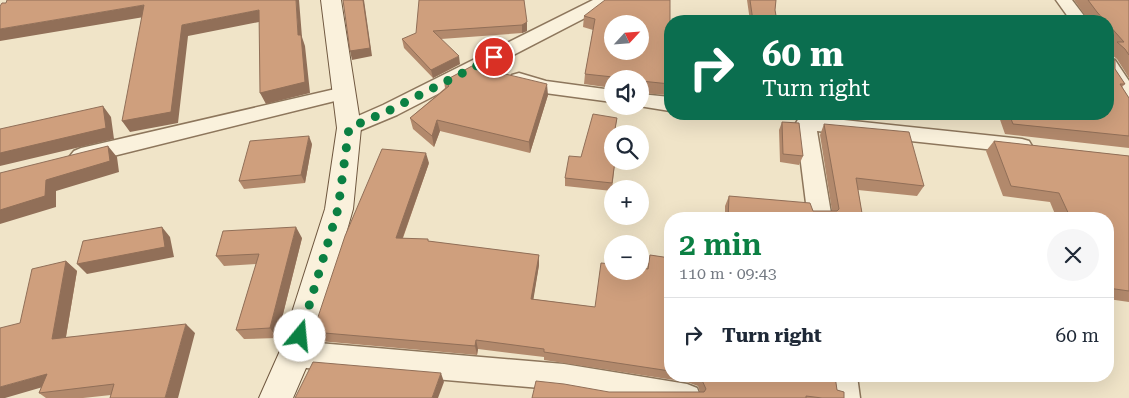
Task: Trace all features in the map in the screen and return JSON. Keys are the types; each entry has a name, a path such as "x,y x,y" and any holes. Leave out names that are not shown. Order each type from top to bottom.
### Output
{"street":[{"path":"276,398 294,354 338,209 349,128 331,0"},
{"path":"349,128 390,110 606,0"},
{"path":"1064,0 1075,15"},
{"path":"477,66 544,87 604,95"},
{"path":"1114,73 1129,96"},
{"path":"64,160 344,93"},
{"path":"649,101 664,103"},
{"path":"819,212 806,123 1041,148"},
{"path":"294,354 564,377 687,398"},
{"path":"844,382 846,398"}],"building":[{"path":"7,0 296,0 298,35 301,35 305,82 260,93 259,10 182,25 171,112 122,121 144,5 0,29 0,6 2,3 6,3"},
{"path":"343,0 363,0 370,48 350,51"},
{"path":"419,0 524,0 527,22 522,25 433,31 459,56 431,70 402,39 416,33"},
{"path":"605,0 670,0 670,15 664,15 664,83 649,82 649,70 604,70 604,76 585,74 595,19 584,16"},
{"path":"750,0 776,0 776,15 752,15"},
{"path":"1088,0 1129,0 1129,55 1117,42 1124,42 1114,31 1114,15 1100,15"},
{"path":"1115,60 1115,69 1125,84 1120,84 1129,98 1129,136 1013,124 1011,120 1114,120"},
{"path":"472,66 547,84 529,142 437,120 432,136 410,118 449,86 444,81"},
{"path":"103,106 106,128 0,153 0,129"},
{"path":"593,114 617,118 616,125 604,125 604,170 614,170 612,180 604,180 604,182 565,178 569,156 581,157"},
{"path":"782,122 799,123 803,156 783,154"},
{"path":"824,124 909,132 924,186 856,178 862,212 728,212 729,196 810,203 813,211 837,211 839,209"},
{"path":"309,136 301,175 239,181 250,141"},
{"path":"994,141 1129,156 1129,291 1114,289 1114,212 1068,212 1059,193 1011,186"},
{"path":"108,146 110,161 46,180 45,196 0,210 0,173"},
{"path":"382,149 426,153 396,238 428,239 428,241 539,255 531,299 595,307 601,263 604,263 604,280 649,280 650,255 664,257 664,370 544,352 544,349 476,340 475,346 313,332 345,236"},
{"path":"162,227 165,247 77,264 83,241"},
{"path":"296,227 270,328 236,330 259,254 216,256 223,231"},
{"path":"66,261 52,339 186,324 165,398 110,398 114,384 39,393 47,374 0,387 0,328 20,323 32,269"},
{"path":"313,362 441,373 432,398 295,398"},
{"path":"536,381 609,392 704,392 706,389 703,382 836,382 837,390 844,392 844,398 806,396 806,398 532,398"}],"route":[{"path":"300,336 338,209 349,128 390,110 494,57"}]}
